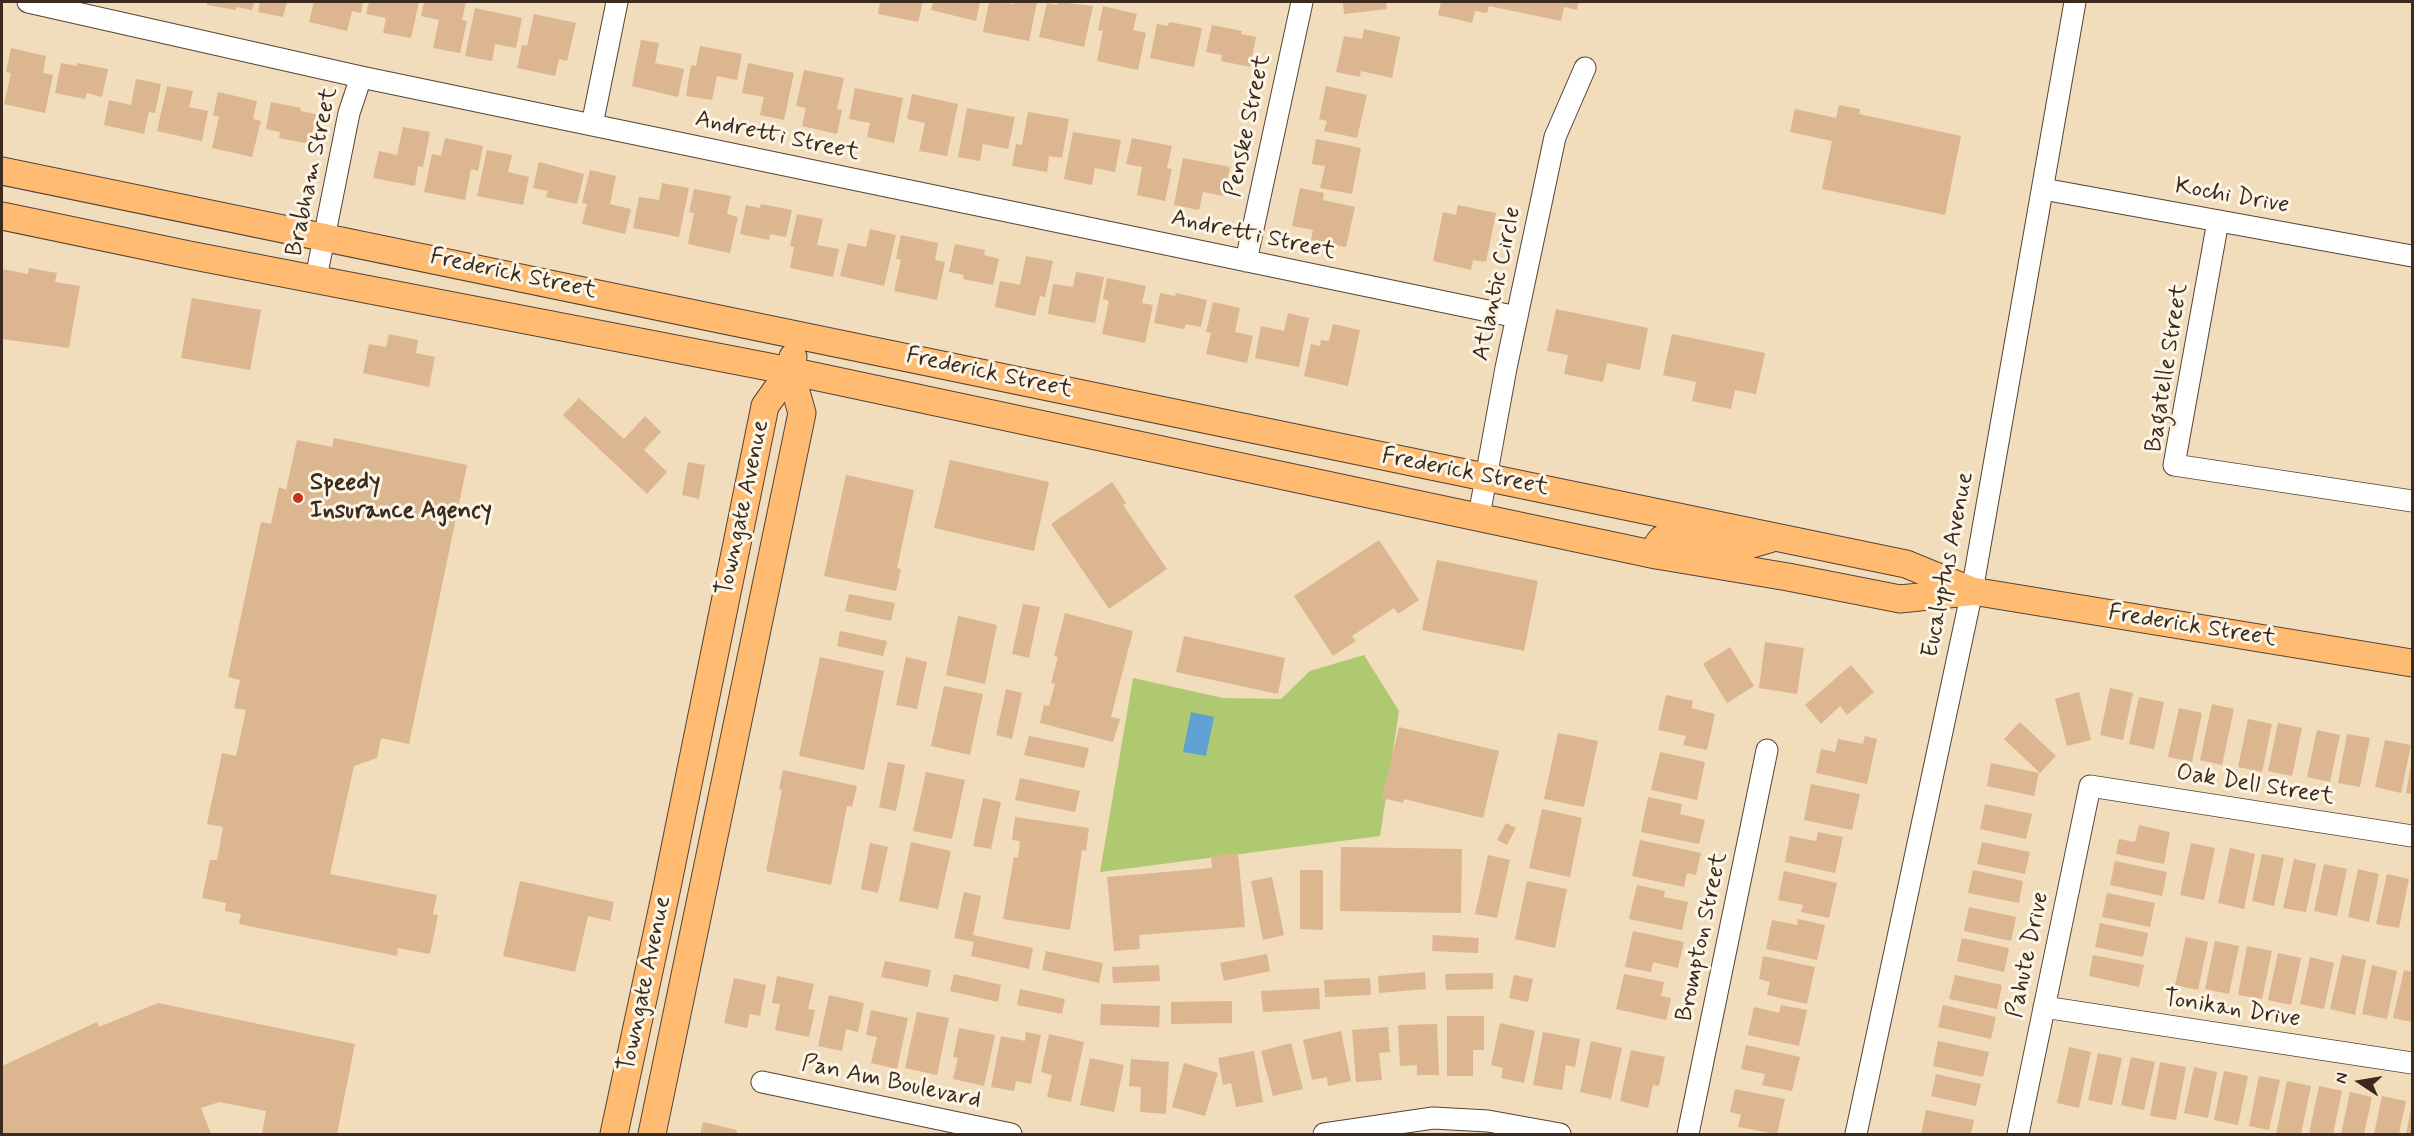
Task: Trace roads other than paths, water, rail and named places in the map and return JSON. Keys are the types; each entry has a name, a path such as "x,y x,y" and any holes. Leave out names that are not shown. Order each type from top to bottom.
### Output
{"main road":[{"name":"Frederick Street","path":"2,171 1906,564 1972,591 2412,663"},
{"name":"Frederick Street","path":"2,216 189,255 790,371 1656,555 1900,599 1972,591"},
{"path":"790,371 797,335"},
{"name":"Towngate Avenue","path":"614,1134 765,406 790,371"},
{"name":"Towngate Avenue","path":"652,1134 802,413 790,371"},
{"path":"1259,471 1268,460 1280,455 1361,467 1374,465 1388,457"},
{"path":"1656,555 1658,544 1667,537 1738,548 1776,537"},
{"path":"699,728 710,754 685,883 699,908"},
{"path":"629,1059 666,1065"}],"street":[{"name":"Andretti Street","path":"28,2 361,77 1517,317"},
{"path":"592,125 617,2"},
{"name":"Penske Street","path":"1246,261 1302,2"},
{"name":"Eucalyptus Avenue","path":"1856,1134 1972,591 2075,2"},
{"name":"Atlantic Circle","path":"1479,516 1517,317 1555,137 1585,68"},
{"name":"Brabham Street","path":"316,278 349,113 361,77"},
{"name":"Kochi Drive","path":"2043,189 2412,256"},
{"name":"Bagatelle Street","path":"2218,221 2174,465 2412,501"},
{"name":"Brompton Street","path":"1688,1134 1767,750"},
{"name":"Oak Dell Street","path":"2090,786 2412,836"},
{"name":"Pahute Drive","path":"2018,1134 2090,786"},
{"name":"Tonikan Drive","path":"2044,1007 2412,1063"},
{"name":"Pan Am Boulevard","path":"762,1082 1011,1134"},
{"path":"1324,1134 1488,1121 1560,1134"}],"water":[{"path":"1191,712 1214,717 1206,756 1183,752"}],"place":[{"name":"Speedy Insurance Agency","path":"298,498"}]}
